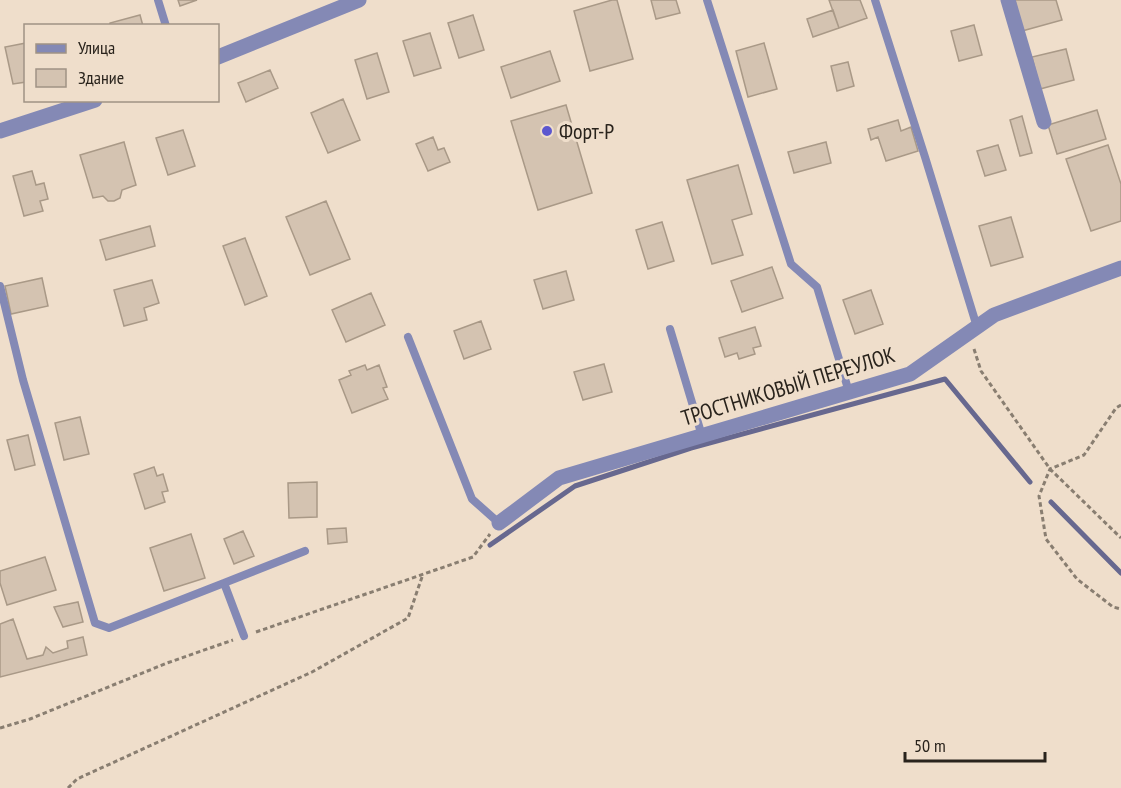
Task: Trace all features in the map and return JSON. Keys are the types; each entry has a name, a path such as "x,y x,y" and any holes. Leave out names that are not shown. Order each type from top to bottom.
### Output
{"street":[{"path":"1008,0 1044,122"},
{"path":"219,57 351,2"},
{"path":"0,131 89,102"},
{"name":"ТРОСТНИКОВЫЙ ПЕРЕУЛОК","path":"499,523 559,478 910,374 993,315 1121,268"}],"lane":[{"path":"158,0 165,24"},
{"path":"707,0 791,264 816,287 849,392"},
{"path":"875,0 977,327"},
{"path":"0,286 23,381 95,623 109,628 305,552"},
{"path":"670,329 702,436"},
{"path":"408,337 472,499 499,523"},
{"path":"224,583 244,636"}],"path":[{"path":"977,327 973,346 981,371 1026,438 1050,469 1121,538"},
{"path":"1121,405 1116,408 1084,455 1050,469 1039,496 1046,539 1077,579 1113,607 1121,609"},
{"path":"68,788 77,779 312,672 408,618 423,574"}],"building":[{"path":"178,0 197,0 180,6"},
{"path":"617,0 633,59 590,71 574,11"},
{"path":"651,0 676,0 680,13 656,19"},
{"path":"829,0 860,0 867,18 839,28"},
{"path":"1015,0 1056,0 1062,20 1022,31"},
{"path":"833,10 839,28 813,37 807,19"},
{"path":"140,15 142,24 110,24"},
{"path":"473,15 484,50 459,58 448,23"},
{"path":"974,25 982,55 959,61 951,31"},
{"path":"430,33 441,68 414,76 403,41"},
{"path":"24,43 24,82 13,84 5,47"},
{"path":"764,43 777,89 748,97 736,51"},
{"path":"1066,49 1074,80 1040,89 1032,57"},
{"path":"550,51 560,81 511,98 501,67"},
{"path":"377,53 389,92 367,99 355,60"},
{"path":"848,62 854,86 837,91 831,66"},
{"path":"270,70 278,88 246,102 238,83"},
{"path":"343,99 360,140 328,153 311,113"},
{"path":"566,105 592,193 538,210 511,121"},
{"path":"1097,110 1106,139 1057,154 1048,125"},
{"path":"1022,116 1032,153 1020,156 1010,120"},
{"path":"898,120 901,131 911,127 918,151 886,161 878,137 871,140 868,129"},
{"path":"183,130 195,166 168,175 156,138"},
{"path":"433,137 438,150 444,148 450,162 428,171 416,144"},
{"path":"124,142 136,185 122,190 120,198 114,201 108,201 103,196 93,198 80,155"},
{"path":"826,142 831,163 794,173 788,152"},
{"path":"998,145 1006,170 985,176 977,151"},
{"path":"1108,145 1121,184 1121,221 1091,231 1066,159"},
{"path":"738,165 752,214 732,220 743,255 712,264 687,180"},
{"path":"32,171 36,185 44,183 48,199 40,201 43,211 24,216 13,176"},
{"path":"326,201 350,259 310,275 286,217"},
{"path":"1011,217 1023,257 991,266 979,226"},
{"path":"662,222 674,261 648,269 636,230"},
{"path":"150,226 155,246 106,260 100,240"},
{"path":"245,238 267,296 245,305 223,246"},
{"path":"772,267 783,298 742,312 731,281"},
{"path":"566,271 574,300 543,309 534,280"},
{"path":"42,278 48,306 11,314 5,286"},
{"path":"152,280 159,303 144,308 147,320 124,326 114,290"},
{"path":"871,290 883,324 855,334 843,300"},
{"path":"371,293 385,325 346,342 332,310"},
{"path":"481,321 491,349 464,359 454,331"},
{"path":"755,327 761,346 753,348 755,354 739,359 737,353 725,357 719,338"},
{"path":"604,364 612,392 583,400 574,372"},
{"path":"365,365 367,370 379,365 387,387 383,388 388,399 352,413 339,380 351,375 349,371"},
{"path":"80,417 89,454 64,460 55,423"},
{"path":"28,435 35,465 15,470 7,440"},
{"path":"154,467 157,476 163,474 168,491 162,492 165,502 145,509 134,474"},
{"path":"317,482 317,517 289,518 288,483"},
{"path":"346,528 347,542 328,544 327,529"},
{"path":"243,531 254,556 234,564 224,539"},
{"path":"191,534 205,578 164,591 150,548"},
{"path":"45,557 56,590 7,605 0,583 0,571"},
{"path":"78,602 83,622 63,627 54,607"},
{"path":"13,619 27,659 43,655 46,647 53,653 68,648 67,641 83,637 87,655 0,677 0,624"}],"waterway":[{"path":"490,545 575,486 691,448 945,379 1030,482"},
{"path":"1051,502 1121,573"}],"place":[{"name":"Форт-Р","path":"547,131"}]}
